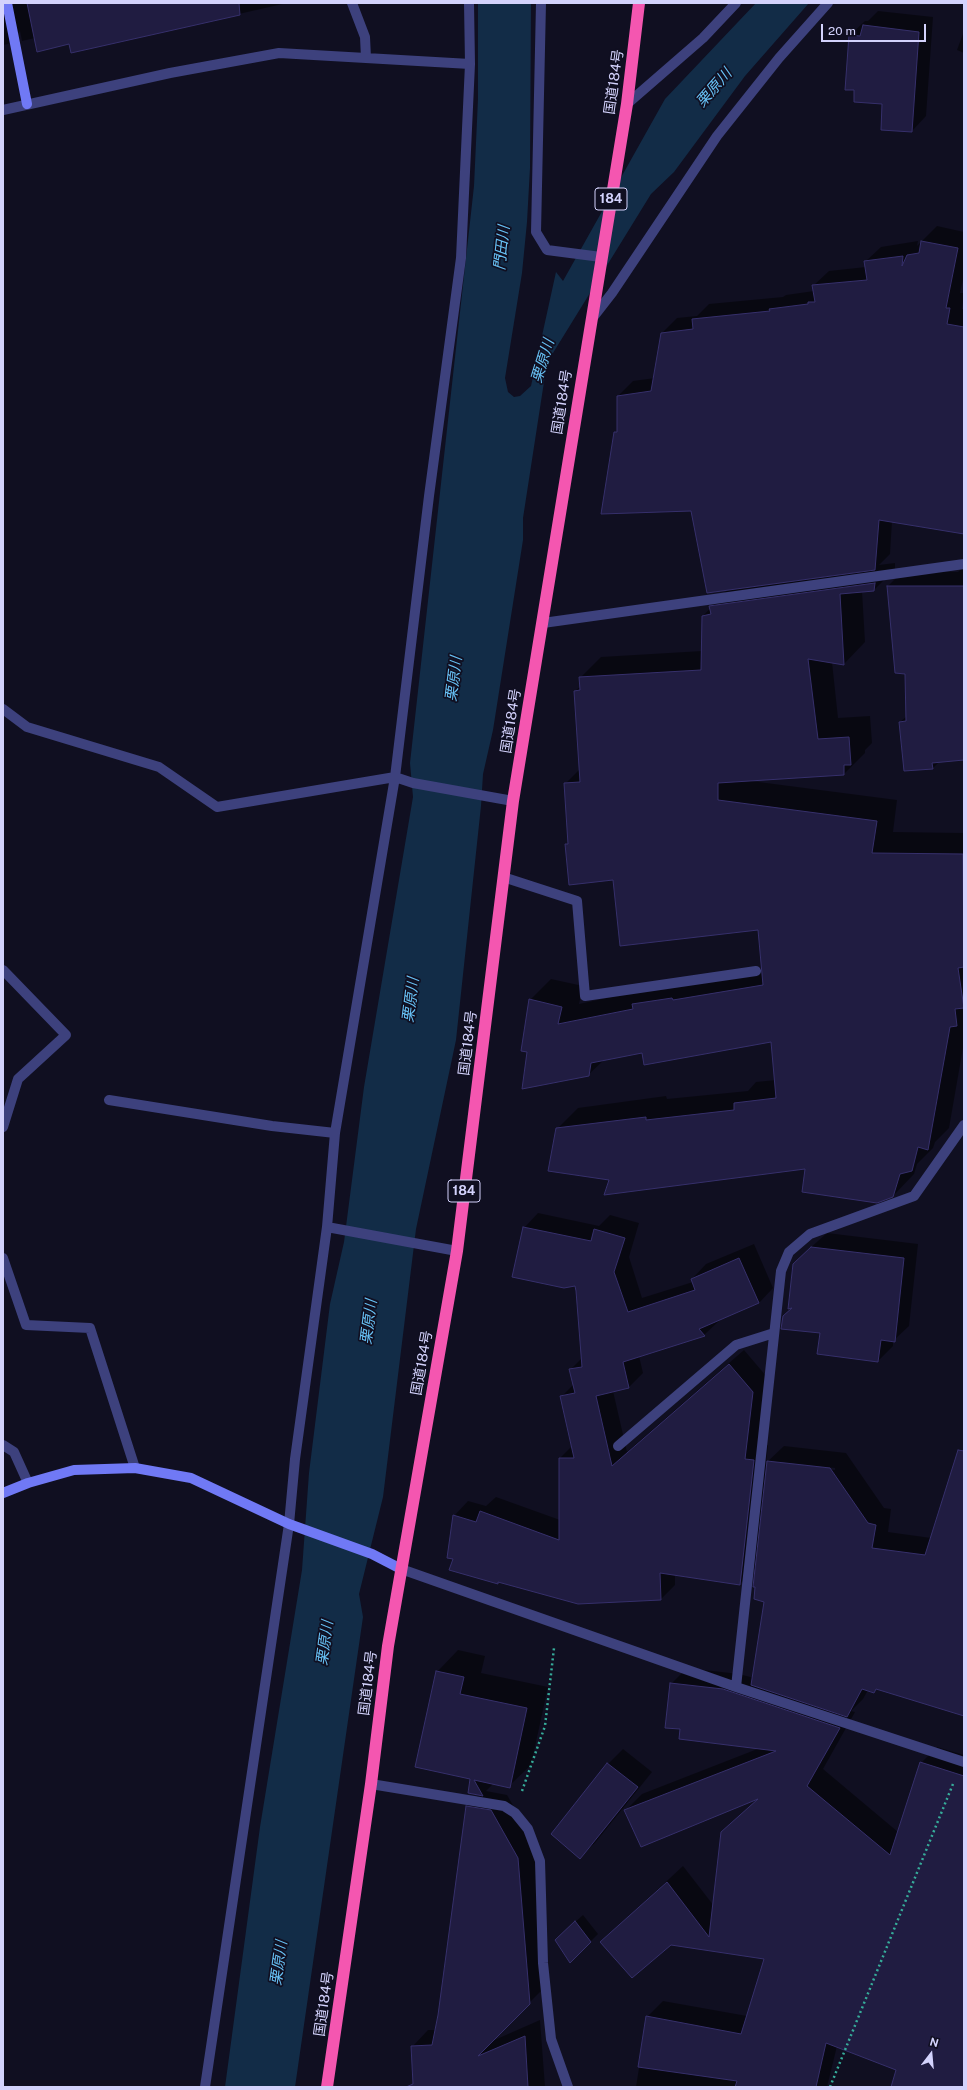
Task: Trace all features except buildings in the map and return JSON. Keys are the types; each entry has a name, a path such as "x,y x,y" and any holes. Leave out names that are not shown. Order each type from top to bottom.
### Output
{"highway":[{"name":"国道184号","path":"327,2087 371,1784 388,1646 457,1251 513,801 543,623 590,321 627,104 639,3"}],"street":[{"path":"7,3 28,104"},
{"path":"352,3 365,37 366,58"},
{"path":"205,2087 289,1524 295,1459 327,1227 335,1133 394,777 429,496 461,258 470,64 470,3"},
{"path":"541,3 536,232 547,250 601,257"},
{"path":"627,104 703,38 736,3"},
{"path":"590,321 612,293 717,136 779,58 828,3"},
{"path":"3,110 170,73 279,53 470,64"},
{"path":"543,623 964,564"},
{"path":"3,709 27,727 159,767 217,807 394,777 413,783 513,801"},
{"path":"503,877 577,901 585,996 756,971"},
{"path":"3,970 66,1036 18,1079 3,1127"},
{"path":"109,1100 272,1126 335,1133"},
{"path":"736,1687 781,1271 790,1252 810,1234 914,1196 964,1125"},
{"path":"327,1227 457,1251"},
{"path":"3,1258 26,1325 90,1328 135,1468"},
{"path":"618,1446 736,1345 774,1333"},
{"path":"3,1445 14,1452 28,1483"},
{"path":"3,1493 28,1483 74,1470 135,1468 191,1478 289,1524 372,1554 401,1569 736,1687 963,1762"},
{"path":"371,1784 504,1806 515,1813 528,1829 540,1862 543,1963 551,2039 568,2087"}],"path":[{"path":"515,1813 545,1726 557,1624"},
{"path":"830,2087 963,1762"}],"water":[{"path":"478,3 531,3 530,168 527,222 522,273 505,378 508,392 514,397 520,396 531,386 556,272 563,281 665,99 756,3 809,3 745,76 674,172 651,194 553,353 546,356 544,362 546,369 523,518 523,540 493,730 483,774 481,806 456,1040 416,1229 383,1497 359,1594 363,1617 295,2087 225,2087 260,1827 302,1570 309,1473 330,1304 344,1242 364,1087 413,797 410,763 474,186 478,99"}],"water label":[{"name":"栗原川","path":"714,88"},
{"name":"門田川","path":"502,248"},
{"name":"栗原川","path":"543,361"},
{"name":"栗原川","path":"454,679"},
{"name":"栗原川","path":"411,1000"},
{"name":"栗原川","path":"369,1322"},
{"name":"栗原川","path":"325,1643"},
{"name":"栗原川","path":"279,1963"}]}
